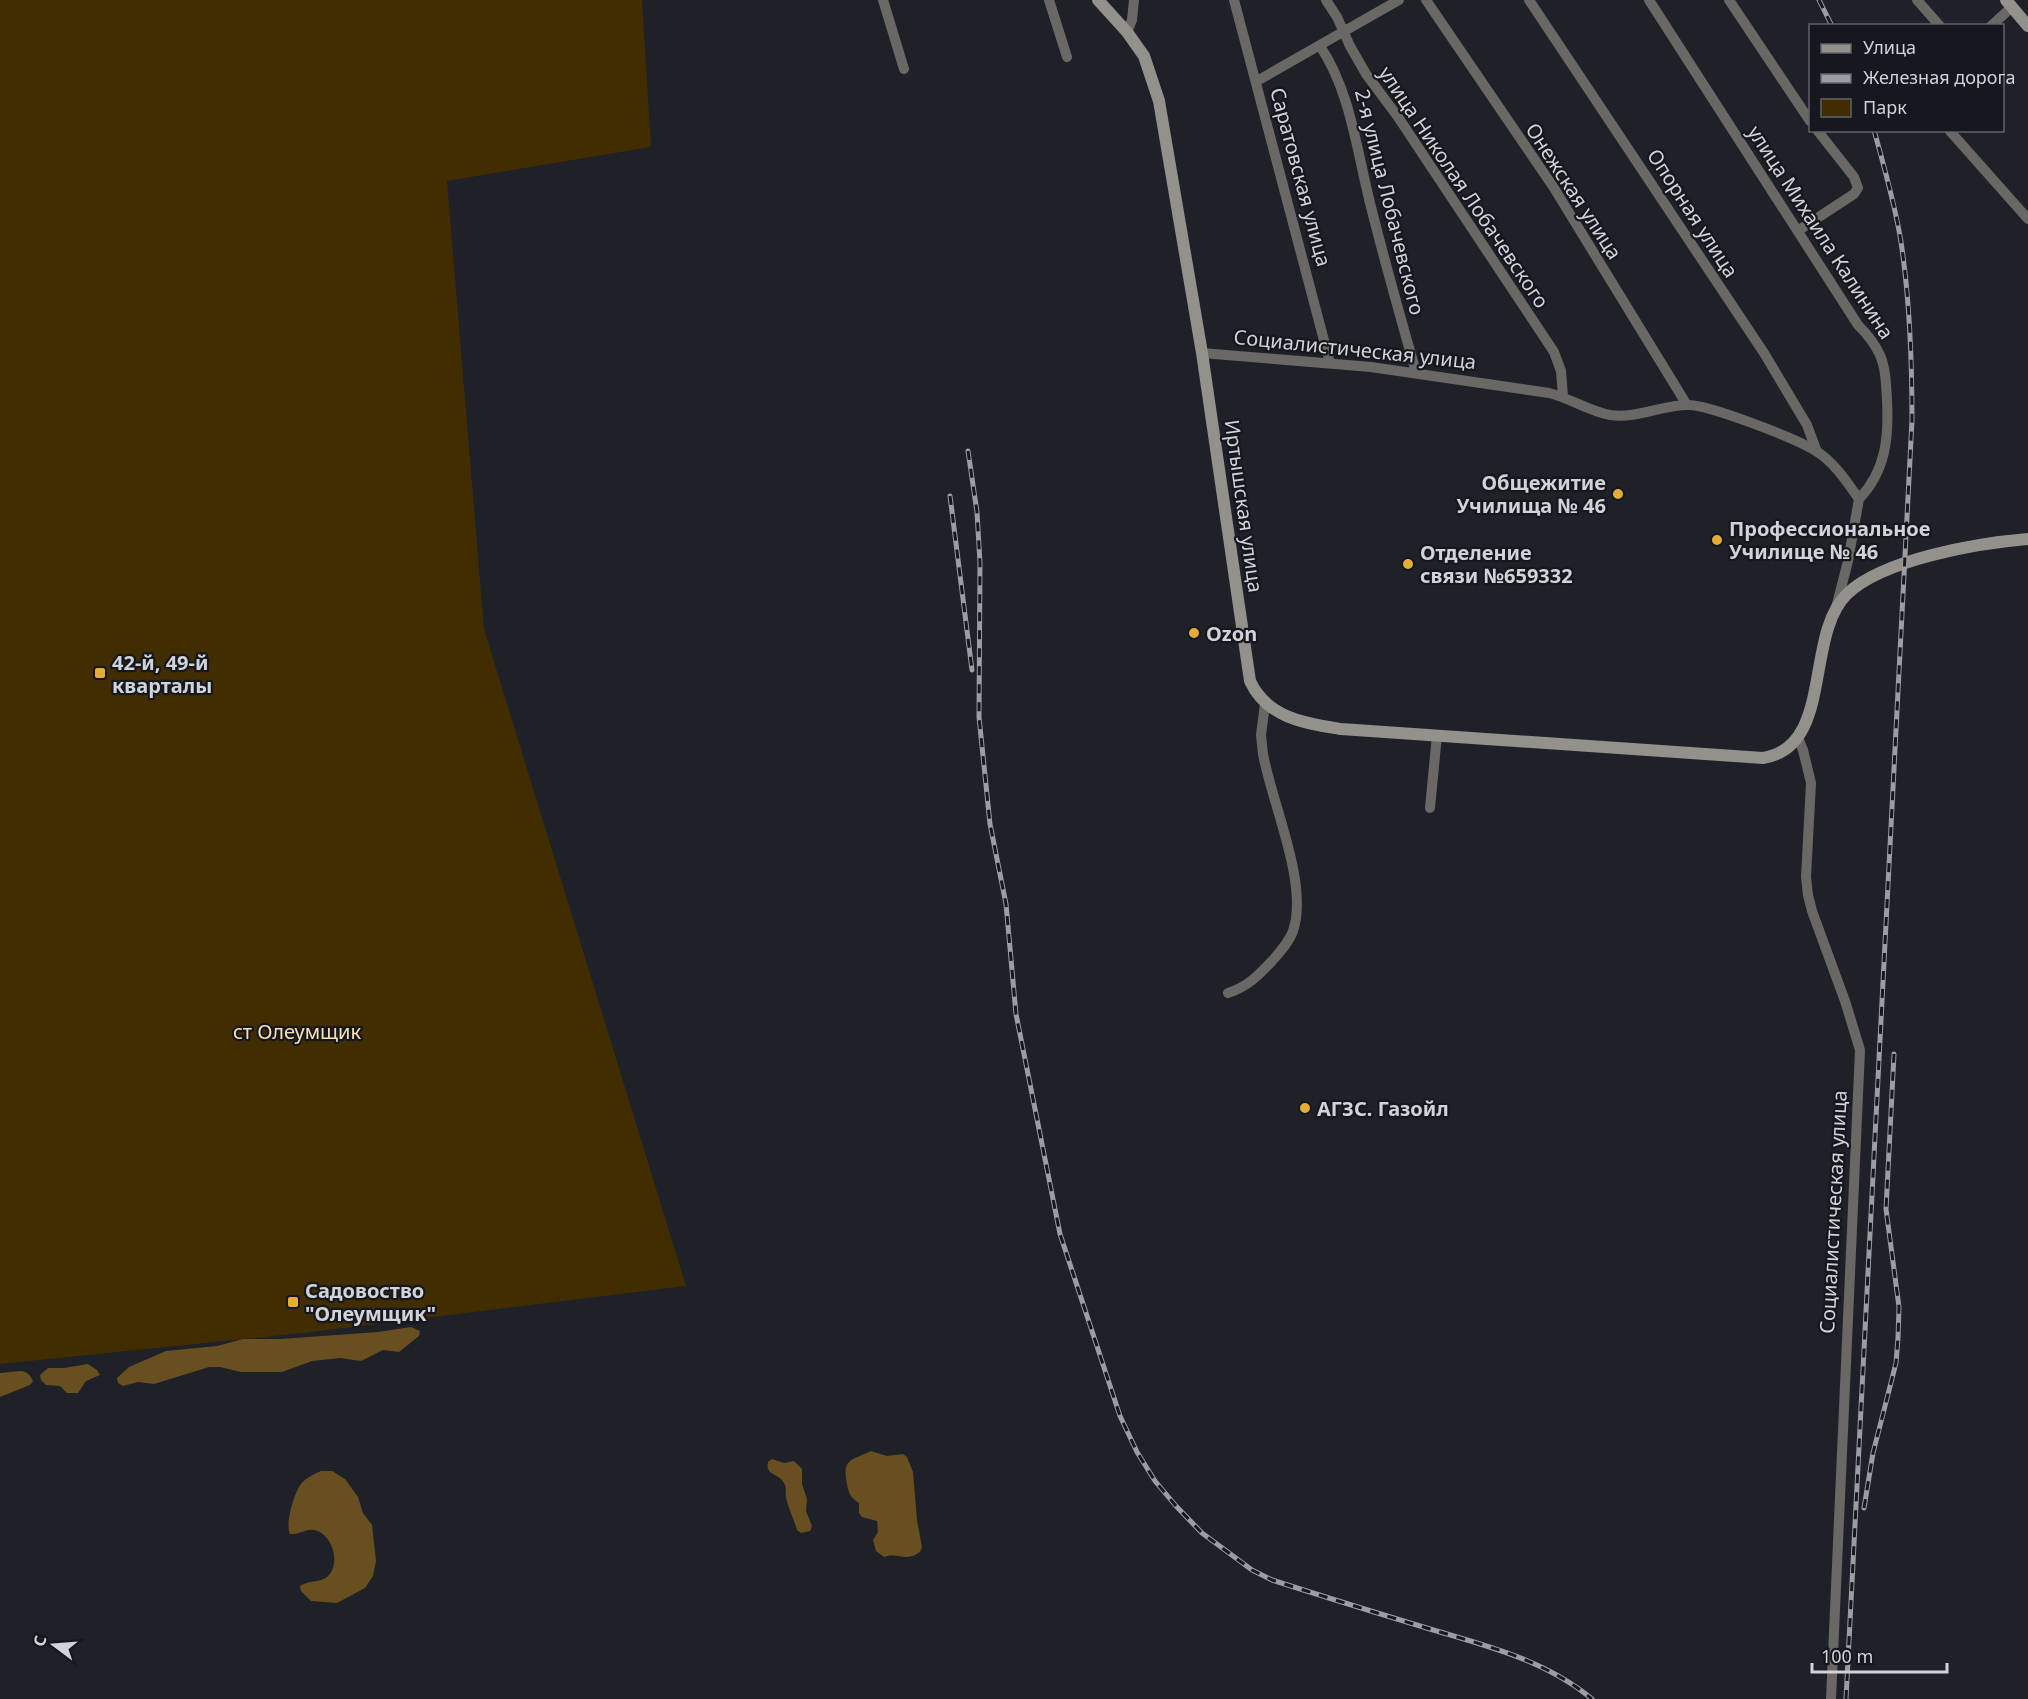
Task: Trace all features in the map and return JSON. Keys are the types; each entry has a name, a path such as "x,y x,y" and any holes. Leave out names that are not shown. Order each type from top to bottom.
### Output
{"main road":[{"name":"Иртышская улица","path":"1098,0 1144,56 1159,101 1202,353 1244,647 1250,681 1265,704"},
{"path":"2009,4 2028,26"},
{"path":"1265,704 1276,712 1310,724 1341,729 1763,758 1781,754 1798,738 1806,724 1819,665 1836,608 1849,593 1874,577 1905,564 1999,541 2028,539"}],"street":[{"path":"883,0 904,69"},
{"path":"1049,0 1067,57"},
{"path":"1126,32 1132,20 1134,0"},
{"name":"Саратовская улица","path":"1234,0 1330,363"},
{"name":"улица Николая Лобачевского","path":"1326,0 1366,74 1404,126 1554,352 1561,371 1563,396"},
{"path":"1257,81 1399,0"},
{"name":"Онежская улица","path":"1426,0 1554,188 1687,405"},
{"name":"Опорная улица","path":"1529,0 1764,353 1805,422 1817,452"},
{"name":"улица Михаила Калинина","path":"1649,0 1858,325 1872,341 1883,363 1888,413 1886,450 1876,478 1859,499"},
{"path":"1729,0 1809,120"},
{"path":"1917,0 1938,24"},
{"path":"1993,24 2009,4"},
{"name":"2-я улица Лобачевского","path":"1320,46 1341,84 1375,223 1416,372"},
{"path":"1798,230 1854,194 1858,188 1854,177 1819,132"},
{"path":"1951,132 2028,219"},
{"name":"Социалистическая улица","path":"1202,353 1416,372 1563,396 1599,412 1613,415 1650,412 1687,405 1707,409 1785,436 1817,452 1838,471 1859,499"},
{"path":"1836,608 1848,561 1859,499"},
{"path":"1228,993 1246,986 1280,952 1290,937 1297,911 1296,884 1263,754 1261,735 1265,704"},
{"path":"1430,808 1437,735"},
{"name":"Социалистическая улица","path":"1798,738 1811,783 1806,878 1808,895 1860,1050 1831,1699"}],"green space":[{"name":"ст Олеумщик","path":"0,0 642,0 651,147 447,181 484,629 686,1286 303,1333 0,1364"}],"shaded area":[{"path":"411,1327 420,1331 419,1336 399,1352 383,1350 361,1361 340,1358 312,1361 282,1372 241,1372 209,1367 154,1384 138,1382 123,1386 118,1383 117,1378 129,1367 166,1351 217,1346 243,1339 281,1339 378,1332"},
{"path":"88,1364 100,1375 86,1381 78,1393 67,1393 60,1386 46,1385 41,1380 40,1375 48,1368"},
{"path":"21,1371 31,1377 33,1381 30,1385 0,1397 0,1373"},
{"path":"871,1451 887,1456 903,1454 907,1457 913,1472 922,1547 920,1552 910,1557 884,1557 876,1551 873,1540 878,1532 877,1521 862,1517 859,1513 859,1503 849,1493 847,1465 853,1459"},
{"path":"772,1459 784,1463 794,1461 802,1469 802,1484 807,1499 806,1511 812,1526 810,1531 801,1533 797,1530 787,1501 785,1485 769,1470 768,1462"},
{"path":"321,1471 332,1471 345,1479 358,1497 363,1513 372,1525 376,1561 373,1576 365,1588 337,1603 311,1601 301,1591 300,1586 327,1577 334,1565 330,1543 320,1532 308,1530 290,1534 289,1529 291,1509 298,1488 305,1480"}],"railway":[{"path":"1819,0 1831,24"},
{"path":"1846,1699 1912,420 1907,286 1896,214 1875,132"},
{"path":"968,451 977,512 980,563 979,717 990,824 1006,904 1016,1014 1060,1234 1120,1416 1137,1452 1155,1481 1202,1533 1252,1570 1272,1580 1515,1656 1555,1674 1592,1699"},
{"path":"950,496 972,670"},
{"path":"1864,1508 1873,1453 1896,1363 1898,1338 1899,1307 1886,1209 1894,1054"}],"place":[{"name":"Общежитие Училища № 46","path":"1618,494"},
{"name":"Профессиональное Училище № 46","path":"1717,540"},
{"name":"Отделение связи №659332","path":"1408,564"},
{"name":"Ozon","path":"1194,633"},
{"name":"42-й, 49-й кварталы","path":"100,673"},
{"name":"АГЗС. Газойл","path":"1305,1108"},
{"name":"Садовоство \"Олеумщик\"","path":"293,1302"}]}
